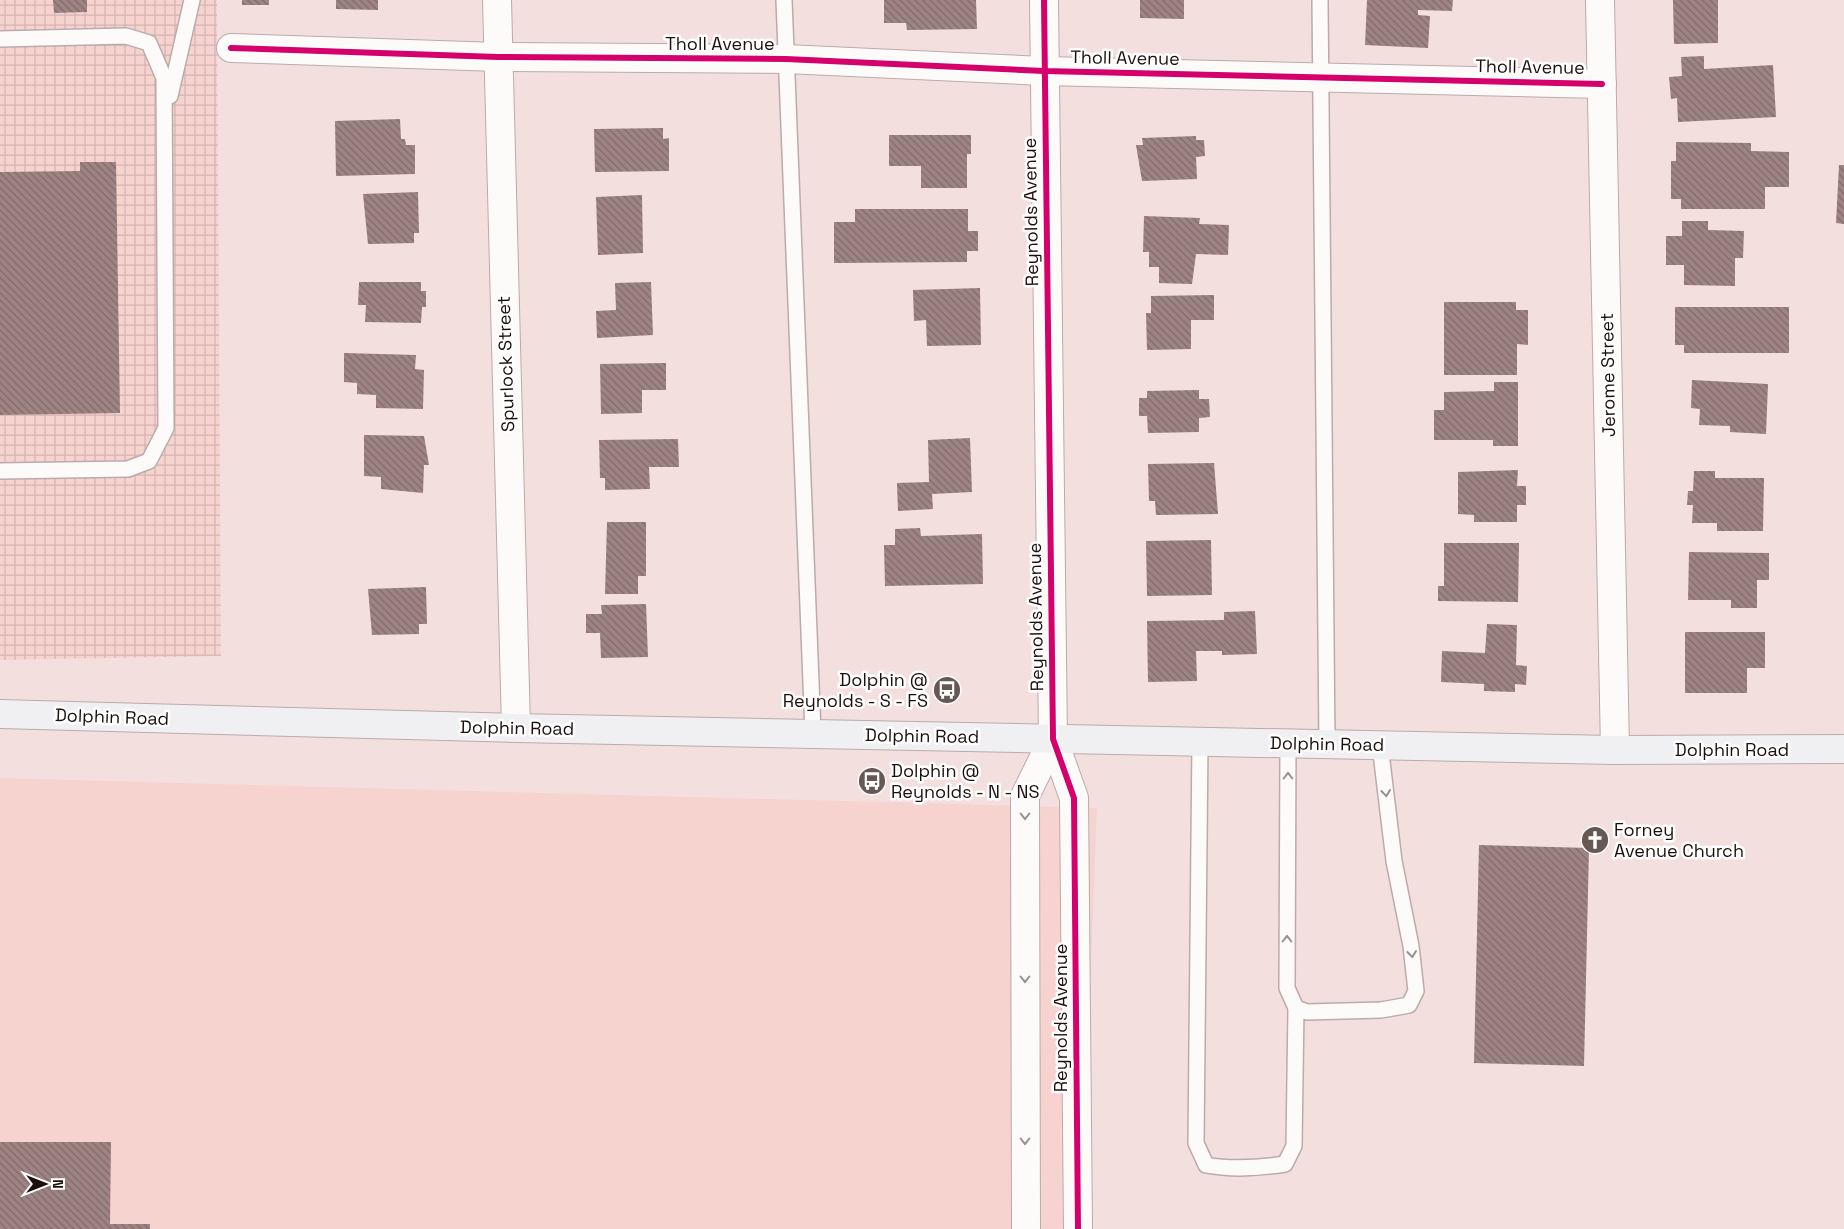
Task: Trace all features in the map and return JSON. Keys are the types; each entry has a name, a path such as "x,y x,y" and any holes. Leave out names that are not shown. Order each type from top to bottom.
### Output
{"main road":[{"name":"Dolphin Road","path":"0,714 516,728 1615,750 1844,750"}],"street":[{"name":"Spurlock Street","path":"497,0 516,728"},
{"name":"Reynolds Avenue","path":"1044,0 1053,739 1074,798 1078,1229"},
{"name":"Jerome Street","path":"1600,0 1615,750"},
{"name":"Tholl Avenue","path":"231,48 498,57 786,59 1044,71 1602,84"},
{"name":"Reynolds Avenue","path":"1026,1229 1025,796 1053,739"}],"lane":[{"path":"165,122 192,0"},
{"path":"784,0 813,733"},
{"path":"1320,0 1327,744"},
{"path":"0,39 126,36 149,43 164,78 166,428 149,460 128,469 0,471"},
{"path":"1200,741 1196,1143 1206,1165 1224,1169 1261,1168 1285,1164 1294,1146 1296,1008 1287,988 1288,743"},
{"path":"1296,1008 1307,1012 1381,1010 1409,1005 1416,992 1411,946 1394,862 1380,745"}],"shaded area":[{"path":"0,0 217,0 221,656 0,660"},
{"path":"0,778 1097,808 1081,1229 0,1229"}],"building":[{"path":"53,0 87,0 87,12 54,13"},
{"path":"242,0 269,0 269,5 242,5"},
{"path":"336,0 378,0 378,10 336,9"},
{"path":"884,0 976,0 977,29 907,30 906,23 884,23"},
{"path":"1140,0 1184,0 1184,19 1140,18"},
{"path":"1367,0 1453,0 1452,11 1418,10 1418,15 1430,16 1428,48 1365,45"},
{"path":"1673,0 1718,0 1718,43 1674,44"},
{"path":"1704,56 1704,69 1773,65 1776,117 1678,122 1677,98 1671,99 1669,77 1682,76 1681,57"},
{"path":"400,119 401,139 405,139 406,145 415,145 415,174 336,176 335,121"},
{"path":"663,128 663,139 669,138 669,171 595,172 594,129"},
{"path":"889,135 971,135 971,154 967,154 967,188 921,188 921,166 889,166"},
{"path":"1196,136 1196,140 1204,140 1205,156 1196,157 1197,179 1142,181 1136,145 1143,145 1142,138"},
{"path":"1676,142 1751,143 1751,151 1789,152 1789,187 1765,187 1765,209 1681,209 1681,199 1671,199 1671,161 1676,161"},
{"path":"80,162 116,162 120,413 0,415 0,172 80,171"},
{"path":"1839,165 1844,165 1844,224 1836,223"},
{"path":"418,192 419,233 414,233 414,243 368,244 363,194"},
{"path":"642,195 643,253 598,255 596,197"},
{"path":"855,209 968,209 968,231 978,231 978,251 967,251 967,262 834,263 834,222 855,222"},
{"path":"1144,216 1200,218 1199,224 1229,225 1228,255 1196,254 1192,284 1159,283 1159,267 1149,267 1149,252 1143,252"},
{"path":"1682,221 1708,221 1708,230 1744,231 1743,258 1735,258 1735,286 1684,285 1684,265 1666,265 1666,236 1682,236"},
{"path":"359,282 421,282 421,291 426,291 426,307 422,307 421,323 365,322 366,305 358,305"},
{"path":"651,282 653,335 597,338 596,311 616,310 615,283"},
{"path":"980,288 981,345 927,346 926,320 914,321 913,290"},
{"path":"1214,295 1214,320 1191,320 1191,349 1147,350 1146,313 1151,313 1151,296"},
{"path":"1444,302 1516,302 1516,310 1528,310 1528,345 1517,344 1517,375 1444,375"},
{"path":"1675,307 1789,307 1789,353 1684,353 1684,345 1675,345"},
{"path":"344,353 416,355 415,369 424,370 423,409 376,408 376,395 357,394 357,383 344,382"},
{"path":"666,363 666,390 642,390 642,413 601,414 600,364"},
{"path":"1692,380 1768,384 1766,434 1730,432 1730,426 1699,425 1700,409 1691,408"},
{"path":"1494,382 1518,382 1518,446 1493,446 1493,440 1434,440 1434,410 1444,410 1444,392 1494,391"},
{"path":"1199,390 1199,399 1209,399 1210,417 1199,418 1199,432 1148,433 1147,416 1139,416 1139,398 1147,398 1147,391"},
{"path":"364,435 424,436 429,465 424,465 423,493 381,489 381,477 364,476"},
{"path":"970,438 972,492 932,494 933,509 898,511 897,483 929,482 928,440"},
{"path":"678,439 679,467 649,467 650,489 605,490 605,478 600,478 599,440"},
{"path":"1214,463 1218,514 1156,515 1155,501 1149,501 1148,464"},
{"path":"1518,470 1517,486 1526,486 1526,505 1517,505 1517,522 1474,522 1474,515 1458,514 1458,472"},
{"path":"1694,471 1715,471 1715,478 1764,478 1763,531 1717,531 1717,523 1692,523 1693,505 1687,505 1688,491 1693,491"},
{"path":"607,522 646,522 646,576 638,576 638,594 605,594"},
{"path":"920,528 921,536 982,534 983,584 885,586 884,545 895,545 895,529"},
{"path":"1211,540 1212,595 1147,596 1146,541"},
{"path":"1444,543 1519,543 1518,602 1438,601 1438,586 1444,586"},
{"path":"1689,552 1769,553 1769,580 1757,580 1757,608 1731,608 1731,600 1688,600"},
{"path":"426,587 427,624 419,624 419,634 372,635 368,589"},
{"path":"646,604 648,657 601,658 600,633 586,633 586,614 602,614 601,605"},
{"path":"1255,611 1257,654 1222,655 1222,651 1196,651 1197,681 1148,682 1147,621 1224,620 1224,612"},
{"path":"1487,624 1517,625 1516,665 1527,666 1526,685 1515,684 1515,692 1484,691 1484,684 1441,682 1442,651 1485,653"},
{"path":"1685,632 1765,632 1765,668 1747,668 1747,693 1685,693"},
{"path":"1479,845 1589,848 1584,1066 1474,1063"},
{"path":"0,1142 111,1142 110,1224 150,1224 150,1229 0,1229"}],"cycle path":[{"path":"1044,0 1053,739 1074,798 1078,1229"},
{"path":"231,48 498,57 786,59 1044,71 1602,84"}],"place":[{"name":"Dolphin @ Reynolds - S - FS","path":"947,690"},
{"name":"Dolphin @ Reynolds - N - NS","path":"872,781"},
{"name":"Forney Avenue Church","path":"1595,840"}]}
